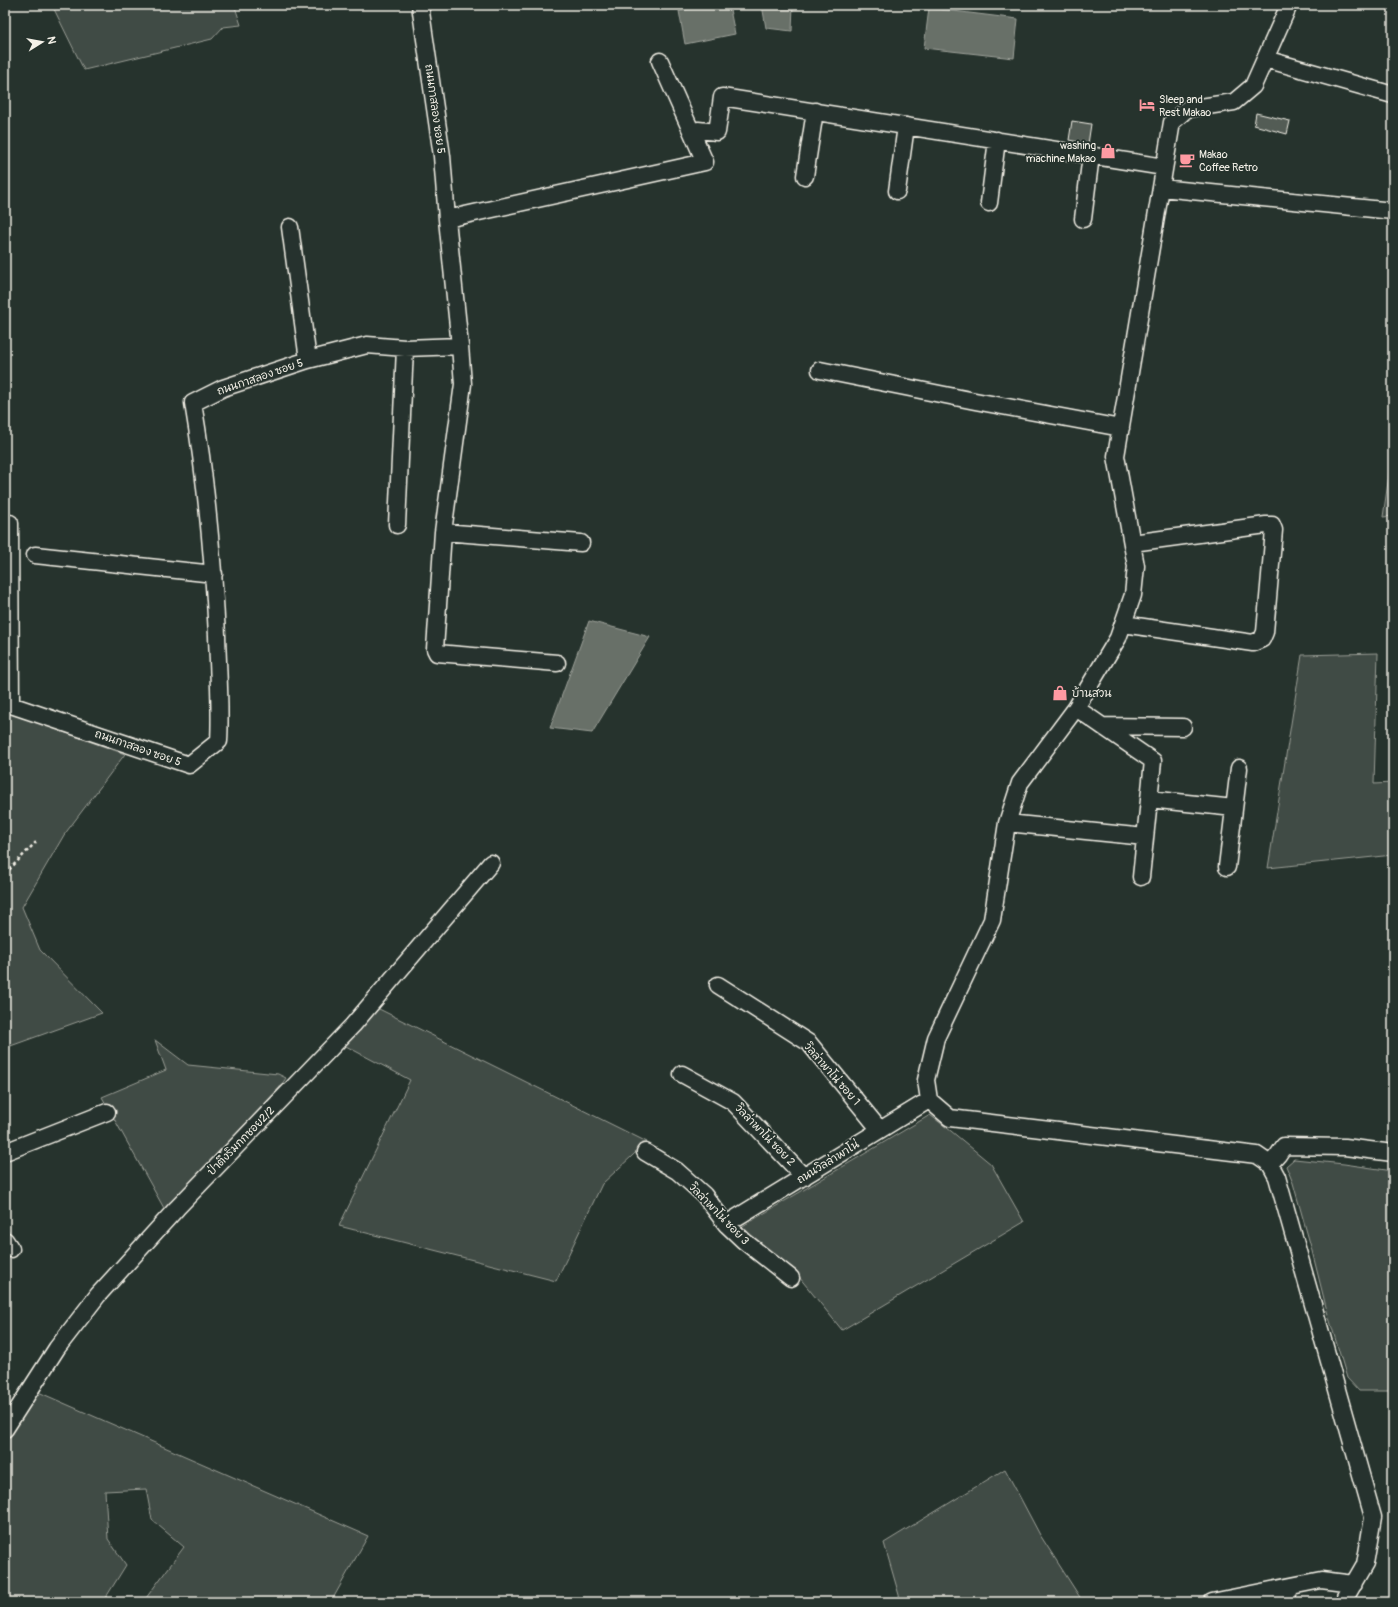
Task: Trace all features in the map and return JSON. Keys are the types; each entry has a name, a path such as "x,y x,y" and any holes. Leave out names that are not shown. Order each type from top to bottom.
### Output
{"street":[{"name":"ถนนกาสลอง ซอย 5","path":"8,704 189,765 219,741 221,717 214,574 193,403 223,388 308,360 367,345 405,348 460,346 442,156 420,5"},
{"path":"1289,5 1253,86 1234,102 1187,109 1172,122 1116,456 1136,566 1133,595 1118,638 1076,708 1020,783 1007,823 992,920 936,1038 926,1080 929,1100 950,1118 1257,1155 1270,1164 1277,1177 1373,1517 1365,1564 1343,1602"},
{"path":"1265,59 1393,95"},
{"path":"447,219 705,162 660,61"},
{"path":"698,130 717,132 722,97 1164,167"},
{"path":"805,176 815,111"},
{"path":"897,191 906,126"},
{"path":"989,202 998,140"},
{"path":"1083,219 1091,155"},
{"path":"1161,188 1393,211"},
{"path":"290,228 308,360"},
{"path":"460,346 463,384 443,532 435,649 437,653 556,663"},
{"path":"397,524 405,348"},
{"path":"820,370 982,403 1121,428"},
{"path":"8,704 10,523"},
{"path":"1123,624 1253,643 1262,639 1265,632 1274,530 1272,525 1266,525 1132,543"},
{"path":"443,532 582,543"},
{"path":"35,554 214,574"},
{"path":"1076,708 1153,761 1141,877"},
{"path":"1102,726 1183,726"},
{"path":"1227,868 1239,768"},
{"path":"1149,800 1234,808"},
{"path":"1007,823 1145,837"},
{"name":"ป่าตึงริมกกซอย2/2","path":"5,1429 58,1348 98,1295 177,1208 353,1025 492,863"},
{"name":"วิลล่าพาโน่ ซอย 1","path":"718,985 809,1043 880,1130"},
{"name":"วิลล่าพาโน่ ซอย 2","path":"682,1074 734,1102 804,1176"},
{"name":"ถนนวิลล่าพาโน่","path":"726,1224 929,1100"},
{"path":"5,1152 107,1112"},
{"path":"1270,1164 1278,1156 1284,1146 1345,1147 1393,1153"},
{"name":"วิลล่าพาโน่ ซอย 3","path":"645,1152 677,1171 704,1195 726,1224 744,1241 791,1278"},
{"path":"1212,1602 1321,1580 1354,1584"},
{"path":"1277,1602 1289,1591 1292,1586"}],"path":[{"path":"5,874 36,842"}],"shaded area":[{"path":"52,5 236,5 235,7 241,25 223,27 212,39 84,70"},
{"path":"712,5 729,5 735,34 685,44 679,11"},
{"path":"762,5 793,5 792,31 766,28"},
{"path":"929,8 1018,19 1014,58 924,48"},
{"path":"1393,447 1393,516 1383,517"},
{"path":"589,621 650,637 592,733 550,728"},
{"path":"1378,653 1374,784 1393,783 1393,855 1268,868 1302,655"},
{"path":"5,711 125,754 64,835 22,907 40,950 102,1013 5,1048"},
{"path":"377,1008 647,1142 602,1184 556,1281 339,1226 410,1080 342,1044"},
{"path":"155,1040 188,1065 278,1074 286,1078 280,1087 165,1210 102,1097 166,1070"},
{"path":"930,1115 991,1164 1024,1222 842,1330 799,1277 741,1227"},
{"path":"1294,1159 1393,1171 1393,1391 1359,1391 1347,1378 1327,1311 1293,1183 1286,1166"},
{"path":"36,1391 368,1536 331,1602 143,1602 184,1547 152,1520 146,1489 105,1491 108,1539 126,1565 103,1602 5,1602 5,1440"},
{"path":"1005,1469 1040,1535 1083,1602 901,1602 884,1543"}],"building":[{"path":"1256,113 1290,121 1287,134 1254,125"},
{"path":"1072,121 1091,124 1088,144 1069,140"}],"place":[{"name":"Sleep and Rest Makao","path":"1147,105"},
{"name":"washing machine Makao","path":"1108,151"},
{"name":"Makao Coffee Retro","path":"1187,160"},
{"name":"บ้านสวน","path":"1060,693"}]}
